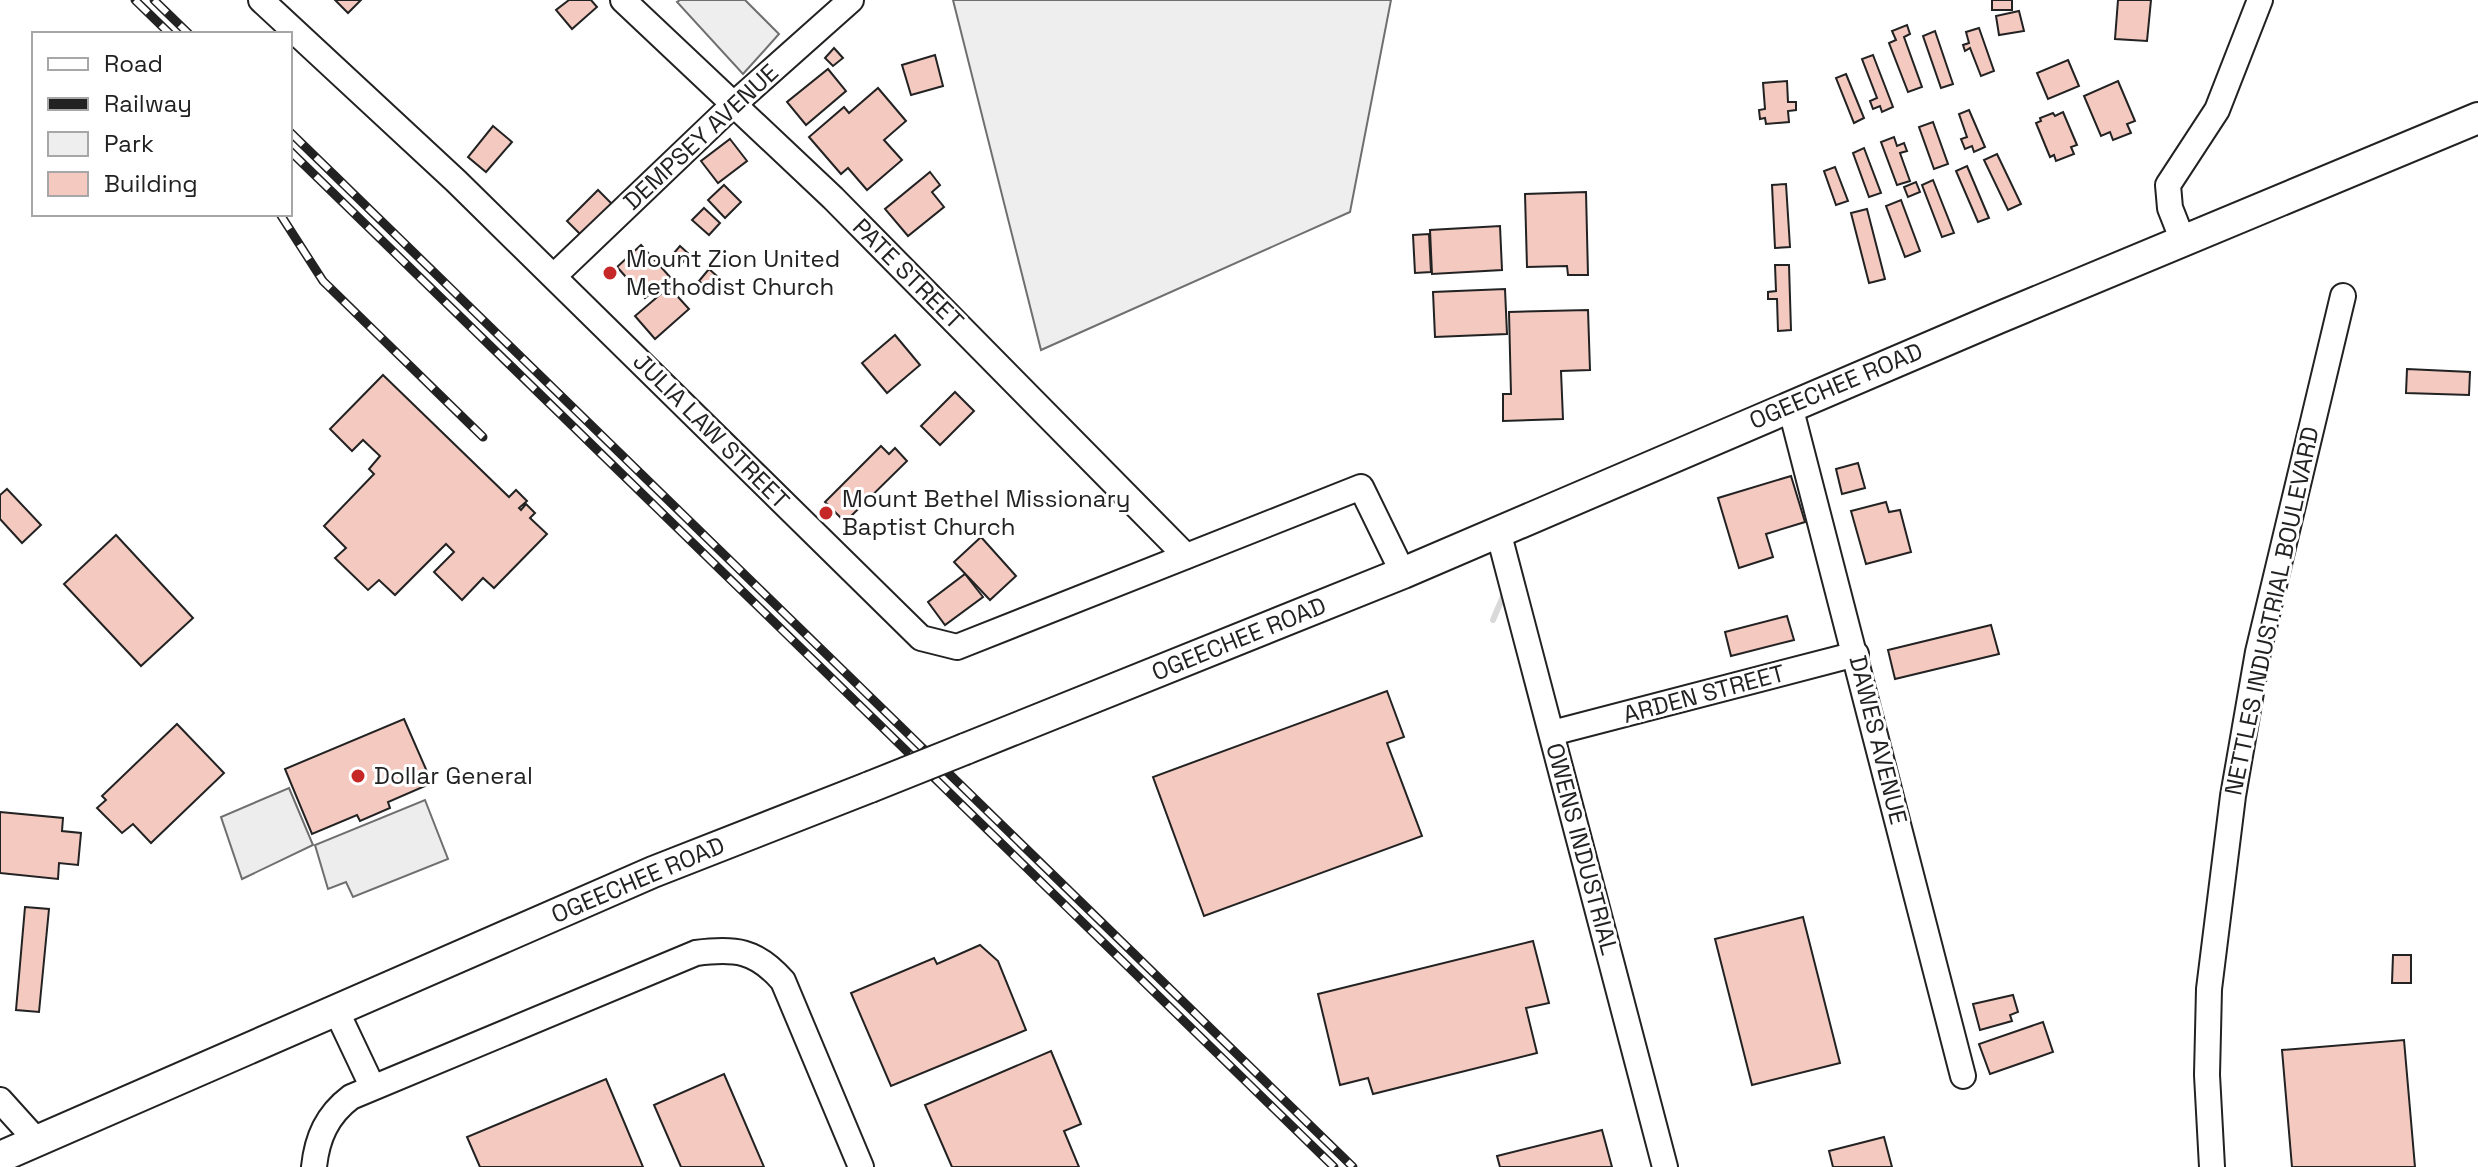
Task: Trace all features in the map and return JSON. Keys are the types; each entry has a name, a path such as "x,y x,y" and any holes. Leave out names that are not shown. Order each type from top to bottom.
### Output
{"main road":[{"name":"OGEECHEE ROAD","path":"0,1157 653,872 1403,573 1790,406 2478,118"}],"street":[{"name":"JULIA LAW STREET","path":"261,0 554,276 921,638 957,647 1361,487 1403,573"},
{"name":"PATE STREET","path":"623,0 833,198 1186,556"},
{"name":"DEMPSEY AVENUE","path":"554,276 733,105 851,0"},
{"path":"2183,241 2170,208 2168,185 2217,110 2260,0"},
{"name":"NETTLES INDUSTRIAL BOULEVARD","path":"2212,1167 2207,1075 2209,989 2233,796 2258,652 2343,296"},
{"name":"DAWES AVENUE","path":"1790,406 1963,1076"},
{"name":"OWENS INDUSTRIAL","path":"1498,531 1665,1167"},
{"name":"ARDEN STREET","path":"1552,733 1856,654"},
{"path":"314,1167 316,1148 325,1125 337,1107 372,1086 696,953 721,950 749,953 769,966 783,981 861,1167"},
{"path":"336,1010 372,1086"},
{"path":"0,1100 37,1141"}],"green space":[{"path":"745,0 779,34 743,74 677,2"},
{"path":"953,0 1391,0 1350,212 1041,350"}],"shaded area":[{"path":"289,788 313,845 242,879 221,817"},
{"path":"425,800 448,859 353,897 346,882 328,889 315,845"}],"building":[{"path":"335,0 361,0 348,13"},
{"path":"569,0 591,0 597,7 572,29 556,10"},
{"path":"1992,0 2012,0 2012,10 1992,10"},
{"path":"2118,0 2151,0 2147,41 2115,39"},
{"path":"2019,11 2024,31 1999,35 1996,16"},
{"path":"1907,25 1910,34 1904,37 1922,87 1908,92 1889,43 1896,40 1892,31"},
{"path":"1979,28 1994,71 1981,76 1970,48 1965,51 1963,45 1969,43 1966,32"},
{"path":"1935,31 1953,84 1941,88 1923,36"},
{"path":"834,48 843,58 833,66 825,58"},
{"path":"935,55 943,86 911,95 902,65"},
{"path":"1873,55 1893,107 1882,112 1880,106 1873,109 1870,101 1877,98 1862,59"},
{"path":"2068,60 2079,86 2048,99 2037,73"},
{"path":"828,69 846,91 806,125 787,102"},
{"path":"1846,74 1864,118 1854,123 1836,78"},
{"path":"1787,81 1788,102 1796,102 1796,110 1788,111 1789,122 1766,124 1765,118 1760,119 1759,110 1765,109 1763,83"},
{"path":"2118,81 2135,121 2127,124 2131,133 2113,140 2110,132 2101,136 2084,96"},
{"path":"878,88 906,121 884,140 902,160 867,190 848,168 841,174 809,137 844,107 849,113"},
{"path":"1969,110 1985,147 1974,152 1972,146 1965,149 1961,139 1967,137 1959,114"},
{"path":"2063,112 2077,145 2071,147 2074,154 2056,161 2054,155 2050,157 2036,123 2041,121 2040,118"},
{"path":"1933,122 1948,164 1934,169 1919,127"},
{"path":"493,126 512,142 486,172 468,157"},
{"path":"1894,137 1897,146 1904,143 1907,151 1900,153 1910,181 1897,185 1881,142"},
{"path":"730,139 747,161 718,183 701,161"},
{"path":"1864,148 1881,193 1869,197 1853,153"},
{"path":"1997,154 2021,204 2008,210 1984,160"},
{"path":"1967,166 1989,218 1978,222 1956,171"},
{"path":"1835,167 1848,201 1836,205 1824,171"},
{"path":"930,172 940,185 932,192 944,207 908,236 885,209"},
{"path":"1933,180 1954,233 1942,237 1922,185"},
{"path":"1916,182 1920,192 1908,197 1904,187"},
{"path":"1786,184 1790,247 1775,248 1772,185"},
{"path":"724,185 741,202 725,218 708,200"},
{"path":"598,190 616,208 585,239 567,221"},
{"path":"1586,192 1588,275 1568,275 1567,266 1527,267 1525,194"},
{"path":"1901,200 1920,251 1905,257 1886,206"},
{"path":"704,208 720,223 709,235 692,220"},
{"path":"1867,209 1885,279 1869,283 1851,213"},
{"path":"1500,226 1502,270 1432,274 1430,230"},
{"path":"1429,234 1431,272 1415,273 1413,235"},
{"path":"641,245 670,277 645,298 617,267"},
{"path":"680,246 690,255 683,262 674,253"},
{"path":"1775,265 1789,265 1791,330 1778,331 1777,299 1768,299 1768,292 1776,291"},
{"path":"709,269 717,276 707,288 699,281"},
{"path":"669,287 689,309 655,339 635,316"},
{"path":"1505,289 1507,334 1435,337 1433,292"},
{"path":"1588,310 1590,370 1561,371 1563,419 1503,421 1503,394 1511,394 1509,312"},
{"path":"895,335 920,365 887,393 862,363"},
{"path":"2407,369 2470,372 2469,395 2406,393"},
{"path":"383,375 509,497 516,490 527,501 519,508 521,510 526,504 535,513 530,518 547,534 494,588 483,578 462,600 434,572 454,552 446,544 395,595 379,580 368,590 335,558 346,548 324,526 374,474 369,469 380,456 363,440 352,451 330,429"},
{"path":"955,392 974,411 940,445 921,426"},
{"path":"881,446 889,454 895,448 907,461 845,522 825,502"},
{"path":"1858,463 1865,488 1842,494 1836,469"},
{"path":"1791,476 1805,522 1766,534 1773,557 1739,568 1718,498"},
{"path":"7,489 41,525 22,543 0,519 0,495"},
{"path":"1886,502 1889,512 1900,510 1911,552 1866,564 1851,511"},
{"path":"116,535 193,618 141,666 64,584"},
{"path":"981,537 1016,576 990,600 954,562"},
{"path":"965,574 983,597 945,625 928,602"},
{"path":"1787,616 1794,640 1731,656 1725,632"},
{"path":"1991,625 1999,654 1895,679 1888,650"},
{"path":"1387,691 1404,737 1387,743 1422,836 1204,916 1153,777"},
{"name":"Dollar General","path":"404,719 432,783 388,802 390,808 360,821 357,815 312,834 285,769"},
{"path":"177,724 224,773 151,843 133,824 122,833 97,808 106,800 102,796"},
{"path":"0,812 63,818 62,831 81,833 78,865 59,863 58,879 0,873"},
{"path":"25,907 49,909 39,1012 16,1010"},
{"path":"1803,917 1840,1063 1752,1085 1715,939"},
{"path":"1533,941 1549,1003 1526,1008 1537,1053 1373,1094 1368,1078 1340,1085 1318,994"},
{"path":"980,945 998,961 1026,1030 891,1086 851,993 934,958 937,964"},
{"path":"2393,955 2411,955 2411,983 2392,983"},
{"path":"2013,995 2018,1012 2010,1015 2012,1021 1980,1030 1973,1004"},
{"path":"2043,1022 2053,1052 1990,1074 1979,1044"},
{"path":"2404,1040 2415,1167 2292,1167 2282,1050"},
{"path":"1051,1051 1081,1124 1064,1131 1079,1167 952,1167 925,1105"},
{"path":"724,1074 764,1167 681,1167 654,1105"},
{"path":"606,1079 643,1167 480,1167 467,1137"},
{"path":"1602,1130 1612,1167 1500,1167 1497,1156"},
{"path":"1884,1137 1892,1167 1833,1167 1829,1151"}],"waterway":[{"path":"1493,620 1504,594"}],"railway":[{"path":"135,0 168,32"},
{"path":"154,0 187,32"},
{"path":"292,134 1353,1167"},
{"path":"292,153 1334,1167"},
{"path":"281,216 323,281 483,437"}],"place":[{"name":"Mount Zion United Methodist Church","path":"610,273"},
{"name":"Mount Bethel Missionary Baptist Church","path":"826,513"},
{"name":"Dollar General","path":"358,776"}]}
